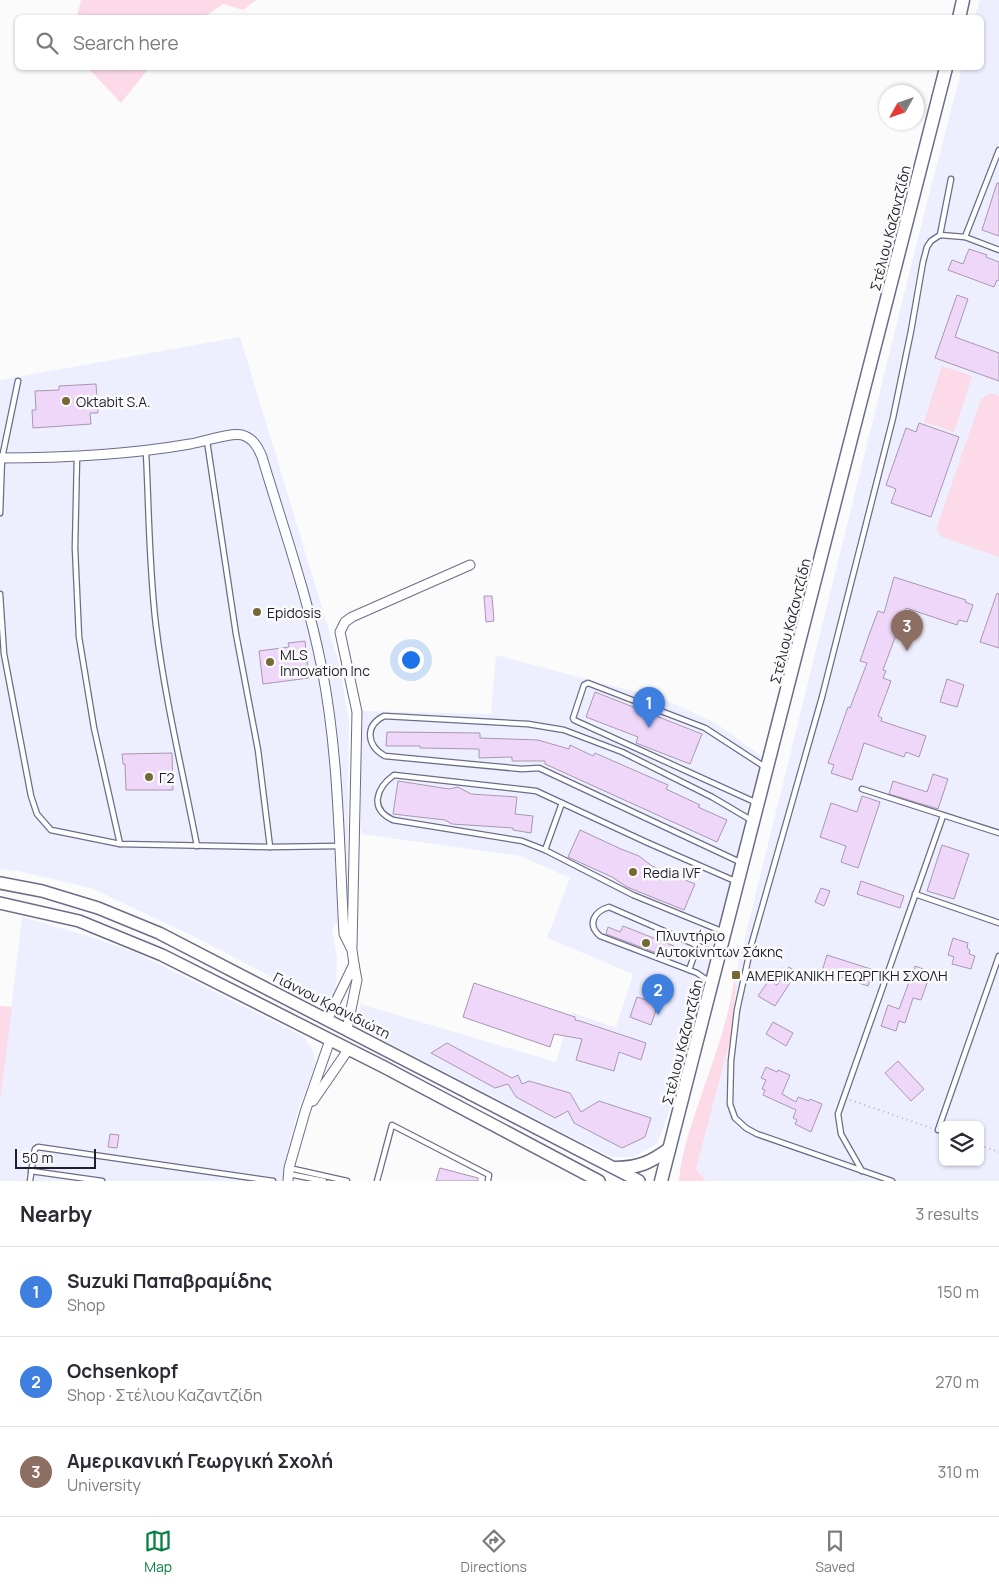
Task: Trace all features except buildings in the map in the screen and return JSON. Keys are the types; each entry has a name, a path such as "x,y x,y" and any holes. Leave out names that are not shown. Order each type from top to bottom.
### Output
{"main road":[{"path":"960,15 963,0"},
{"name":"Στέλιου Καζαντζίδη","path":"661,1181 945,70"},
{"path":"616,1168 632,1168 648,1162 670,1149"}],"street":[{"path":"1,458 146,452 241,434 248,437 257,446 262,456 312,621 322,671 336,777 344,934 352,950"},
{"path":"346,1029 357,980 352,950 357,712 340,632 345,622 352,617 470,564"},
{"name":"Γιάννου Κρανιδιώτη","path":"0,883 42,891 98,908 142,925 639,1181"},
{"path":"0,903 79,920 162,955 600,1181"},
{"path":"328,1020 354,964"},
{"path":"288,1174 305,1112 330,1040"},
{"path":"305,1112 348,1050"}],"lane":[{"path":"965,236 999,150"},
{"path":"940,235 951,180"},
{"path":"892,1181 746,1128 735,1118 730,1104 731,1060 737,1010 751,946 784,836 822,697 893,418 927,247 931,241 940,235 965,236 999,250"},
{"path":"0,513 1,458 18,381"},
{"path":"207,441 236,634 258,750 270,847"},
{"path":"146,452 152,584 156,627 163,674 197,846"},
{"path":"77,456 74,548 78,637 94,728 120,844"},
{"path":"0,594 4,654 31,796 36,814 51,830 120,844 270,847 339,846"},
{"path":"759,804 574,720 584,686 588,683 705,728 768,768"},
{"path":"743,863 538,768 385,756 373,747 370,737 371,732 376,722 384,716 528,724 564,730 622,752 712,797 754,821"},
{"path":"726,932 633,895 545,850 522,841 393,820 384,815 379,806 379,791 384,783 394,776 536,791 646,842 739,882"},
{"path":"862,789 999,833"},
{"path":"545,850 562,803"},
{"path":"862,1171 841,1134 838,1114 943,816"},
{"path":"915,894 999,923"},
{"path":"713,982 697,973 600,936 593,926 594,918 599,911 609,907 720,955"},
{"path":"689,970 698,945"},
{"path":"938,1130 997,967 999,956"},
{"path":"378,1181 392,1125 489,1175 488,1180"},
{"path":"30,1181 34,1153 38,1147 273,1181"},
{"path":"31,1171 102,1181"},
{"path":"288,1174 324,1181"},
{"path":"288,1174 347,1181"}],"path":[{"path":"843,1097 938,1130"},
{"path":"984,1146 999,1152"}],"shaded area":[{"path":"81,0 256,0 243,10 223,4 207,15 77,15"},
{"path":"980,0 999,0 999,1181 706,1181 696,1169 730,1040 736,987 734,981 961,70 984,70 984,15 976,15"},
{"path":"90,70 147,70 121,103"},
{"path":"240,337 340,667 349,723 347,911 332,928 337,958 336,992 326,1005 195,937 91,888 18,871 0,869 0,380"},
{"path":"942,366 972,376 954,432 924,422"},
{"path":"991,393 999,396 999,557 942,537 938,533 937,527 981,399"},
{"path":"496,655 666,700 717,724 764,758 748,806 732,884 673,1101 657,1144 633,1157 611,1157 367,1032 359,1019 360,1004 556,1062 571,1012 616,1028 633,974 547,938 570,878 520,856 361,834 361,711 491,714"},
{"path":"22,917 91,937 137,953 304,1037 312,1049 316,1063 296,1116 285,1163 284,1181 0,1181 0,1102"},
{"path":"734,981 736,987 730,1040 696,1169 706,1181 679,1181 687,1140 724,1026"},
{"path":"0,1006 12,1007 0,1102"}],"place":[{"name":"Oktabit S.A.","path":"66,401"},
{"name":"Epidosis","path":"257,612"},
{"name":"Αμερικανική Γεωργική Σχολή","path":"907,651"},
{"name":"MLS Innovation Inc","path":"270,662"},
{"name":"Suzuki Παπαβραμίδης","path":"649,728"},
{"name":"Γ2","path":"149,777"},
{"name":"Redia IVF","path":"633,872"},
{"name":"Πλυντήριο Αυτοκίνητων Σάκης","path":"646,943"},
{"name":"ΑΜΕΡΙΚΑΝΙΚΗ ΓΕΩΡΓΙΚΗ ΣΧΟΛΗ","path":"736,975"},
{"name":"Ochsenkopf","path":"658,1015"}]}
